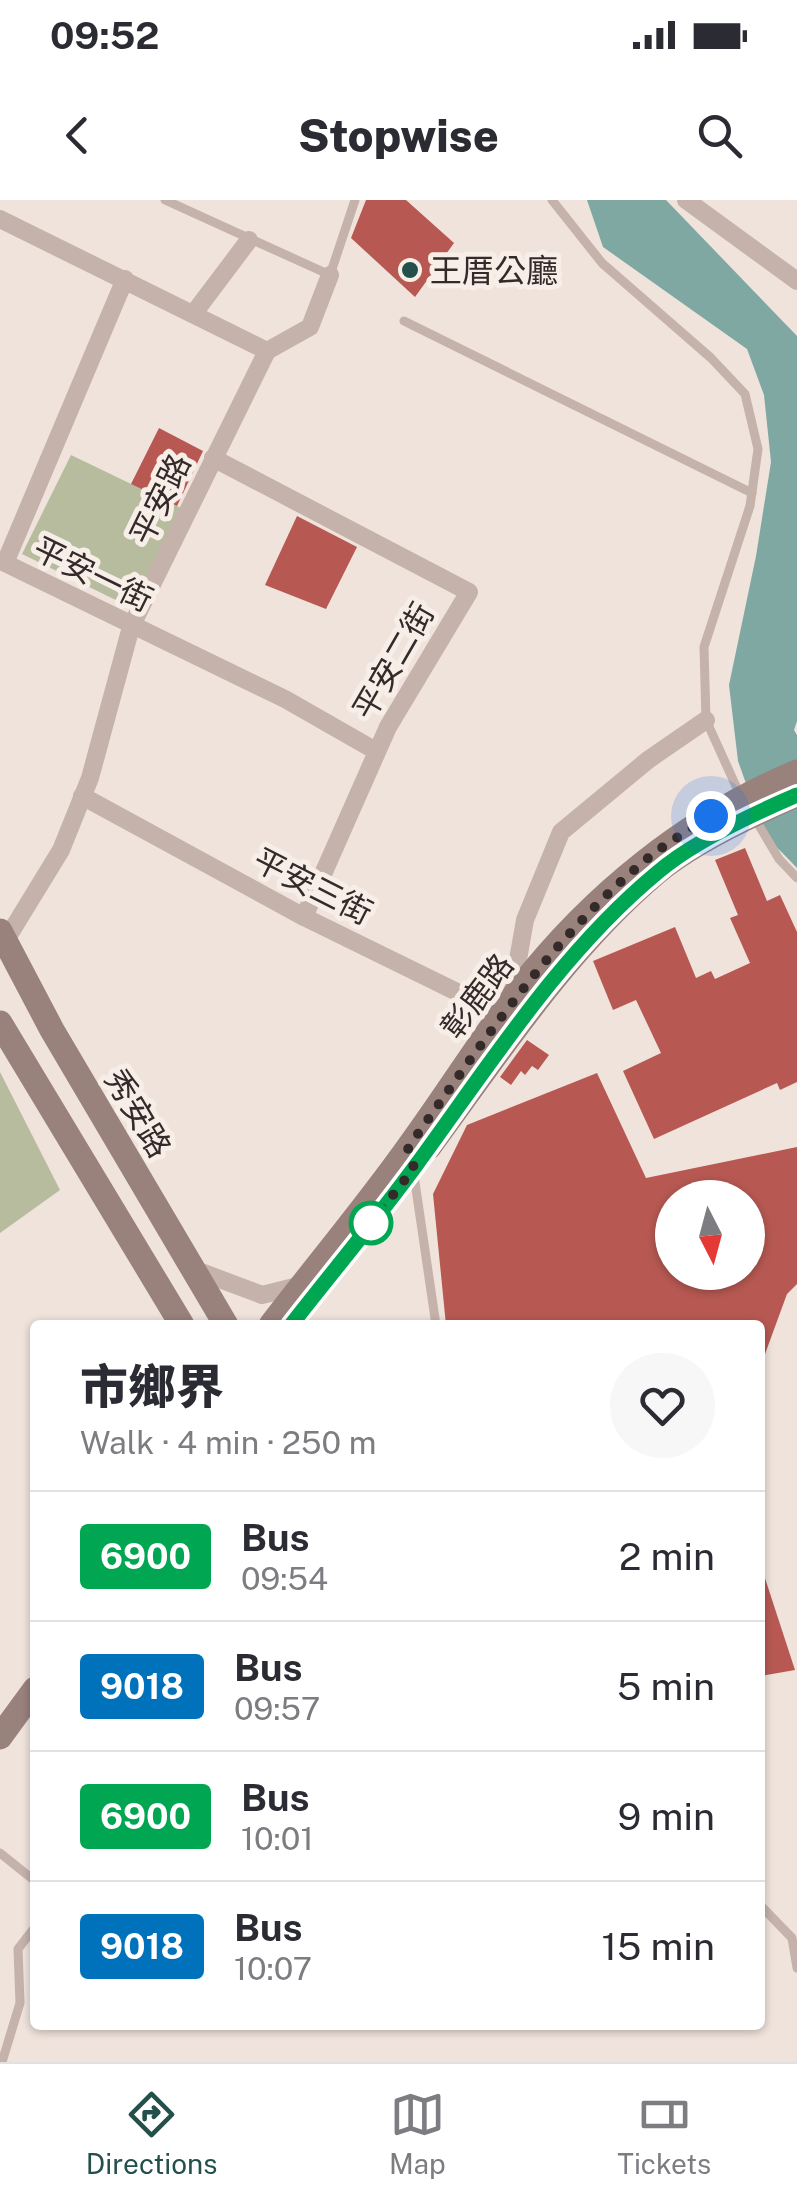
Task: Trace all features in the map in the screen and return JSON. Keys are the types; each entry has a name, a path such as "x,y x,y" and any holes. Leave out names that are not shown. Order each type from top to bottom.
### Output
{"main road":[{"name":"彰鹿路","path":"295,1320 510,1019 660,870 797,772"},
{"name":"彰鹿路","path":"754,802 797,795"},
{"name":"秀安路","path":"2,939 223,1320"},
{"path":"0,1024 179,1320"},
{"name":"彰鹿路","path":"274,1320 411,1158"},
{"path":"0,1712 30,1671"},
{"path":"0,1737 30,1696"}],"street":[{"path":"686,200 797,281"},
{"path":"0,219 267,351 310,328 330,275"},
{"path":"194,313 249,240"},
{"name":"平安一街","path":"125,279 5,564 284,699 376,751"},
{"name":"平安路","path":"2,939 61,850 82,796 132,627 267,351"},
{"name":"平安二街","path":"212,458 469,592 376,751 304,917"},
{"path":"510,1019 525,920 561,832 648,760 706,720"},
{"name":"平安三街","path":"82,796 304,917 510,1019"},
{"path":"193,1269 262,1295 302,1285"}],"lane":[{"path":"165,200 330,275 355,200"},
{"path":"552,200 602,263 711,358 744,394 758,449 752,493 704,647 706,720 754,802 780,859 797,878"},
{"path":"404,321 752,493"},
{"path":"411,1158 435,1320"},
{"path":"0,1853 30,1877"},
{"path":"765,1910 792,1938 797,1968"},
{"path":"2,2062 20,2004 18,1949 30,1933"}],"green space":[{"path":"71,455 181,508 132,608 22,554"},
{"path":"0,1072 60,1190 0,1233"}],"water":[{"path":"587,200 666,200 797,336 797,868 764,834 738,761 729,685 771,462 764,395 747,349 603,247"}],"building":[{"name":"王厝公廳","path":"366,200 406,200 454,243 415,297 351,238"},
{"path":"159,428 203,451 177,506 131,484"},
{"path":"297,516 357,547 326,609 265,585"},
{"path":"745,848 767,901 780,895 797,932 797,1082 780,1090 777,1083 654,1139 623,1071 661,1053 636,1000 613,1010 593,961 675,927 696,978 711,971 715,979 750,963 730,918 738,915 715,860"},
{"path":"527,1040 549,1055 538,1070 532,1066 525,1075 521,1071 511,1085 500,1077"},
{"path":"597,1073 646,1178 797,1147 797,1284 787,1294 765,1354 765,1320 446,1320 433,1194 467,1125"},
{"path":"765,1578 795,1670 765,1675"}],"bus line":[{"name":"6900","path":"295,1320 587,940 660,870 752,813 797,795"}],"place":[{"name":"王厝公廳","path":"410,270"}],"route":[{"path":"371,1223 414,1168 408,1148 522,986 607,894 650,856 711,816"}]}
